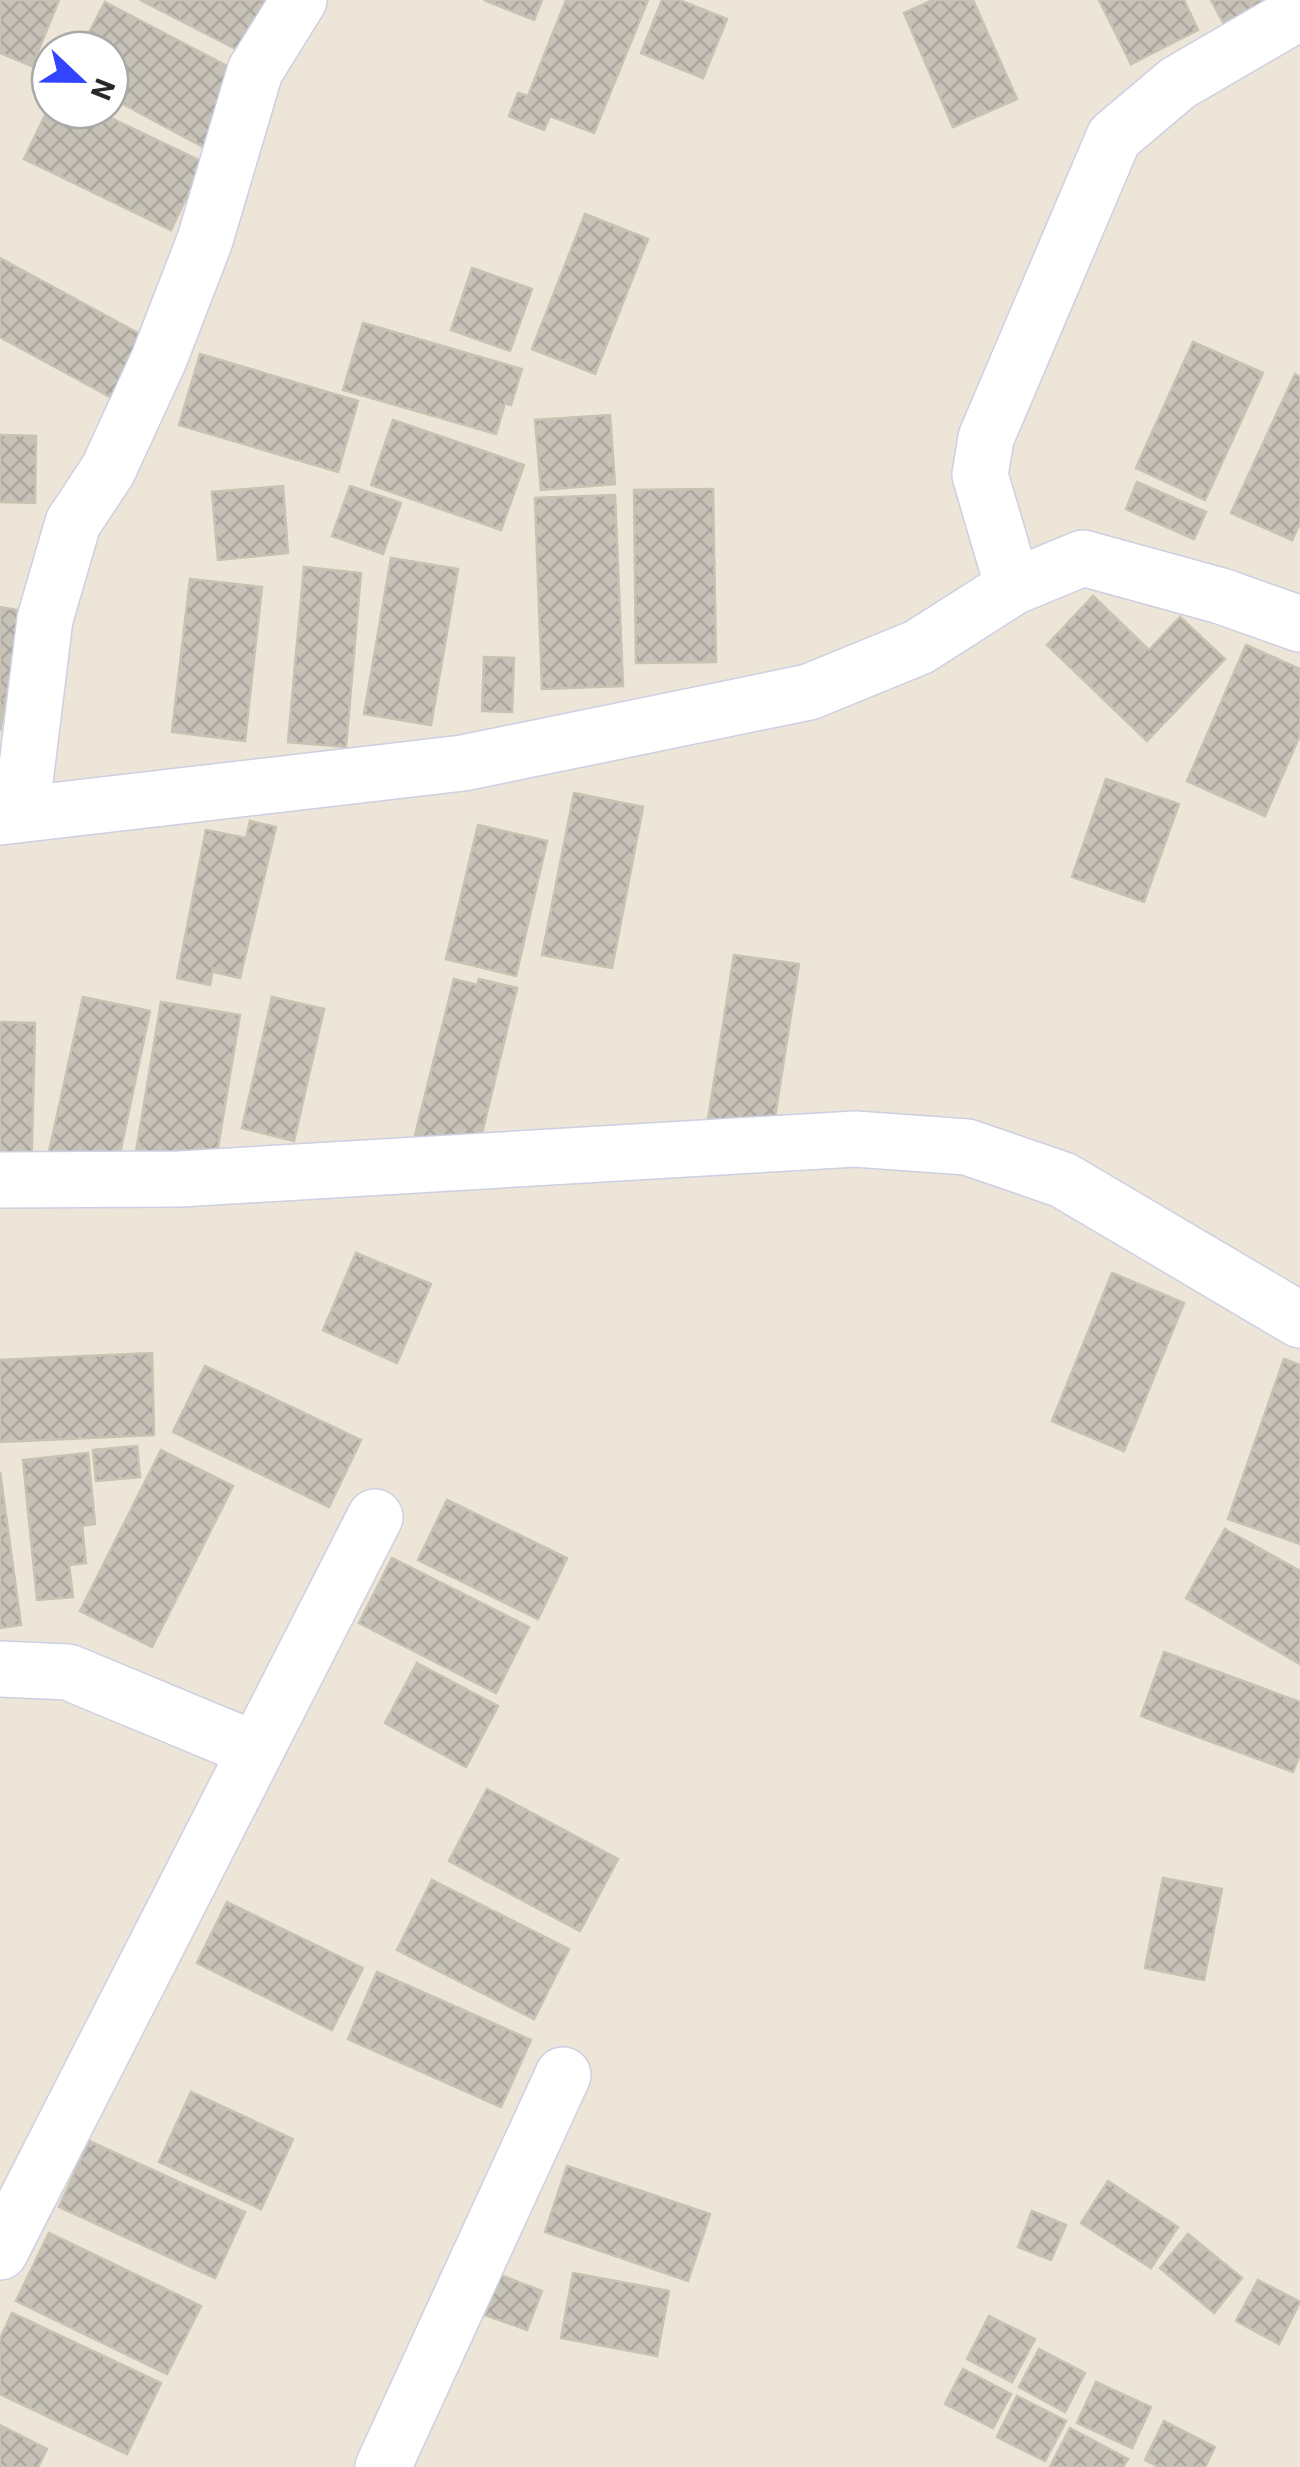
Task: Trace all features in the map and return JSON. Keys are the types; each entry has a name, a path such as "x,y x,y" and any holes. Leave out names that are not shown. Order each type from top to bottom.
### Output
{"street":[{"path":"298,0 255,71 204,240 159,359 108,470 72,523 45,619 10,815 463,764 810,692 919,647 1012,587 1083,558 1222,596 1300,624"},
{"path":"1012,587 980,474 986,438 1114,136 1178,83 1300,12"},
{"path":"0,1180 180,1178 855,1139 966,1146 1062,1180 1300,1320"},
{"path":"0,2252 375,1517"},
{"path":"0,1669 68,1672 256,1750"},
{"path":"383,2467 563,2075"}],"building":[{"path":"0,0 59,0 47,30 30,30 30,65 0,53"},
{"path":"140,0 265,0 240,51"},
{"path":"484,0 542,0 534,20"},
{"path":"566,0 648,0 594,133 550,116 544,130 509,116 518,93 528,96"},
{"path":"662,0 679,0 727,19 703,78 641,53"},
{"path":"933,0 973,0 1017,99 953,127 904,13"},
{"path":"1099,0 1184,0 1198,30 1131,64"},
{"path":"1211,0 1269,0 1224,24"},
{"path":"105,2 244,75 205,148 130,108 130,30 90,30"},
{"path":"130,127 203,162 171,230 24,159 38,130"},
{"path":"585,214 648,239 595,374 532,349"},
{"path":"0,258 169,350 136,411 0,337"},
{"path":"472,268 532,289 510,351 451,330"},
{"path":"363,323 522,369 511,405 505,403 496,434 343,390"},
{"path":"1193,342 1263,373 1205,500 1136,468"},
{"path":"200,354 358,401 338,472 179,425"},
{"path":"1295,374 1300,377 1300,523 1292,540 1231,513"},
{"path":"610,415 615,484 541,490 535,420"},
{"path":"393,420 524,465 501,530 371,485"},
{"path":"0,435 36,436 35,503 0,502"},
{"path":"1137,482 1206,512 1194,539 1126,509"},
{"path":"283,486 288,553 218,560 212,492"},
{"path":"350,486 401,503 383,554 332,536"},
{"path":"713,489 716,662 636,663 634,490"},
{"path":"615,495 623,686 542,689 535,498"},
{"path":"391,558 458,569 431,725 364,714"},
{"path":"304,567 361,573 346,747 288,742"},
{"path":"190,579 262,587 245,741 172,732"},
{"path":"1093,596 1149,650 1180,617 1225,659 1147,741 1047,645"},
{"path":"0,607 22,611 0,731"},
{"path":"1246,645 1300,669 1300,735 1265,816 1187,781"},
{"path":"484,657 514,658 512,712 482,711"},
{"path":"1106,779 1179,804 1144,902 1072,877"},
{"path":"574,793 643,807 612,968 542,955"},
{"path":"250,821 276,827 240,978 214,972 213,968 210,985 177,978 206,830 246,838"},
{"path":"478,825 547,841 516,976 446,959"},
{"path":"734,955 799,964 771,1142 706,1132"},
{"path":"454,979 477,985 479,979 517,988 478,1150 415,1135"},
{"path":"83,997 150,1011 118,1163 45,1170"},
{"path":"272,997 324,1009 294,1141 242,1128"},
{"path":"161,1002 240,1015 215,1165 136,1152"},
{"path":"0,1022 35,1023 31,1181 0,1181"},
{"path":"356,1253 431,1284 397,1363 323,1330"},
{"path":"1112,1273 1184,1303 1124,1451 1052,1421"},
{"path":"152,1353 154,1435 0,1442 0,1360"},
{"path":"1284,1359 1300,1365 1300,1544 1228,1519"},
{"path":"205,1366 361,1440 329,1507 173,1432"},
{"path":"137,1446 140,1477 96,1481 93,1450"},
{"path":"161,1450 233,1486 152,1647 80,1611"},
{"path":"88,1453 95,1524 82,1526 86,1563 69,1565 73,1597 37,1600 23,1460"},
{"path":"0,1472 21,1625 0,1628"},
{"path":"447,1500 567,1558 538,1619 418,1560"},
{"path":"1225,1529 1300,1571 1300,1664 1186,1598"},
{"path":"392,1558 529,1627 496,1693 359,1623"},
{"path":"1164,1652 1300,1702 1300,1754 1293,1772 1141,1716"},
{"path":"417,1663 498,1706 466,1767 385,1723"},
{"path":"487,1789 618,1859 580,1931 449,1861"},
{"path":"1163,1878 1222,1889 1204,1980 1145,1968"},
{"path":"432,1880 569,1949 534,2019 397,1950"},
{"path":"227,1902 363,1968 332,2030 197,1963"},
{"path":"377,1972 531,2040 501,2107 348,2039"},
{"path":"191,2092 293,2139 261,2209 159,2162"},
{"path":"89,2141 245,2212 215,2278 59,2207"},
{"path":"567,2166 710,2214 688,2281 545,2232"},
{"path":"1108,2181 1178,2227 1151,2268 1081,2223"},
{"path":"1032,2211 1066,2225 1051,2260 1018,2247"},
{"path":"49,2233 201,2306 167,2374 16,2301"},
{"path":"1188,2234 1242,2278 1214,2313 1160,2268"},
{"path":"573,2273 669,2291 657,2356 561,2338"},
{"path":"500,2275 542,2291 527,2330 485,2315"},
{"path":"1258,2280 1300,2302 1279,2344 1236,2321"},
{"path":"12,2313 161,2383 127,2454 0,2394 0,2339"},
{"path":"989,2316 1035,2339 1012,2382 967,2359"},
{"path":"1039,2349 1085,2373 1065,2412 1019,2387"},
{"path":"963,2369 1011,2394 993,2428 945,2404"},
{"path":"1096,2382 1151,2407 1132,2448 1077,2423"},
{"path":"1017,2396 1066,2421 1045,2461 997,2437"},
{"path":"1164,2421 1215,2447 1205,2467 1159,2467 1145,2460"},
{"path":"0,2425 47,2449 38,2467 0,2467"},
{"path":"1070,2428 1128,2459 1123,2467 1050,2467"}]}
